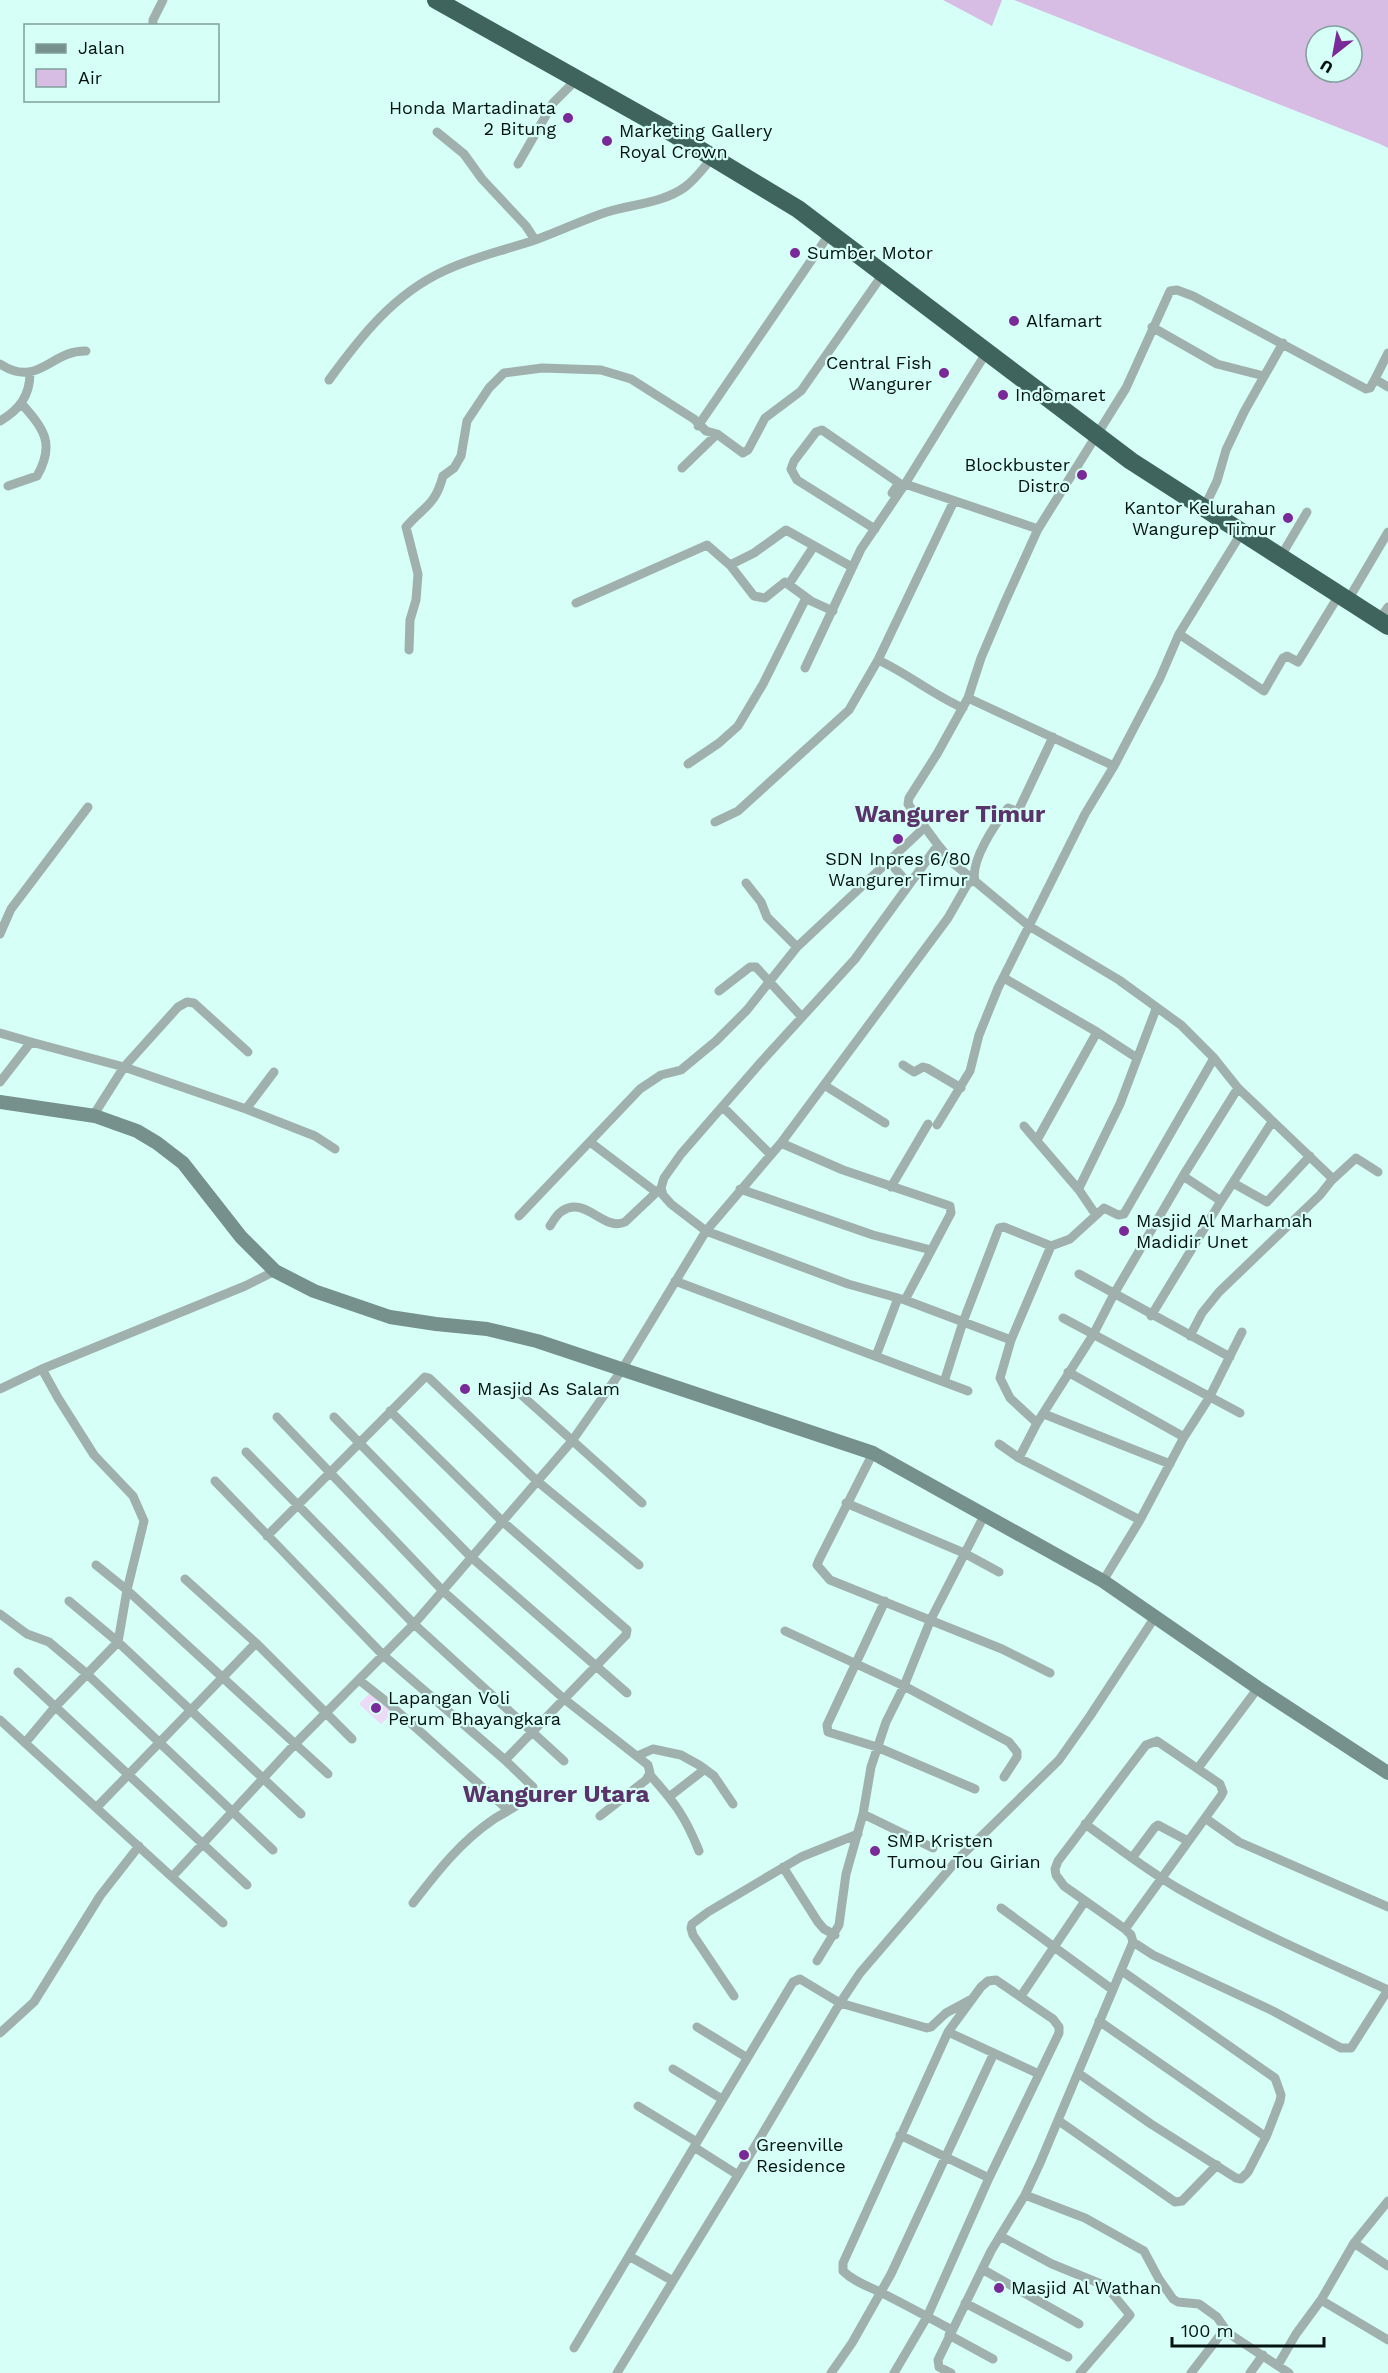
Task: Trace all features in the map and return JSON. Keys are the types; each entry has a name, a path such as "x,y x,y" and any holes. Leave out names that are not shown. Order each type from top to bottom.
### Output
{"highway":[{"path":"436,0 713,157 798,209 1097,437 1344,598 1385,618"}],"street":[{"path":"153,24 163,0"},
{"path":"518,164 553,103 577,79"},
{"path":"437,132 464,154 482,178 526,226 535,240"},
{"path":"330,380 358,340 375,322 423,282 479,257 535,240 608,212 664,198 677,192 695,177 713,157"},
{"path":"699,426 830,233"},
{"path":"409,650 410,620 416,600 418,574 406,527 431,505 440,490 443,476 454,468 461,456 467,421 489,388 504,373 542,368 601,369 631,379 694,419 706,431 717,435 743,453 748,450 765,418 801,391 883,274"},
{"path":"1332,1181 1328,1173 1238,1088 1214,1058 1181,1025 1119,980 1029,926 953,863 908,801 968,698 981,658 1038,529 1126,388 1170,291 1177,290 1193,296 1366,389 1370,388 1388,353"},
{"path":"1152,327 1217,364 1264,376"},
{"path":"1204,508 1217,481 1226,450 1283,343"},
{"path":"0,364 10,371 30,373 66,355 86,351"},
{"path":"872,528 905,484 986,353"},
{"path":"0,421 11,414 21,403 30,386 30,373"},
{"path":"1375,379 1388,387"},
{"path":"8,486 37,476 47,446 42,428 21,403"},
{"path":"806,669 852,567 899,483 822,430 816,432 794,461 792,474 797,480 872,528"},
{"path":"682,468 717,435"},
{"path":"905,484 1038,529"},
{"path":"715,822 738,811 849,710 878,660 954,501"},
{"path":"1281,556 1307,512"},
{"path":"730,566 754,553 786,530 852,567"},
{"path":"891,1187 961,1088 970,1071 979,1035 1004,978 1085,814 1114,766 1160,678 1179,634 1242,532"},
{"path":"1179,634 1263,691 1283,658 1287,656 1298,662 1388,532"},
{"path":"576,603 706,545 714,549 730,566 752,595 765,597 783,583 789,584 806,598 833,611"},
{"path":"789,584 814,546"},
{"path":"688,764 719,743 738,726 763,684 806,598"},
{"path":"878,660 963,708"},
{"path":"968,698 1114,766"},
{"path":"975,881 973,873 983,845 1008,808 1016,811 1019,809 1053,737"},
{"path":"0,934 11,909 88,807"},
{"path":"519,1216 644,1086 661,1075 681,1070 700,1056 747,1010 797,946 890,862 925,827"},
{"path":"550,1226 562,1211 576,1208 592,1212 611,1224 618,1225 625,1222 658,1190 681,1154 801,1016 855,959 938,845"},
{"path":"890,862 909,884"},
{"path":"172,1877 294,1745 414,1624 572,1441 621,1371 706,1231 781,1143 948,918 968,883 975,881"},
{"path":"746,883 760,902 767,917 797,946"},
{"path":"719,991 753,967 759,969 768,983 801,1016"},
{"path":"1004,978 1137,1058"},
{"path":"93,1116 124,1067 178,1007 187,1002 194,1003 248,1052"},
{"path":"1079,1190 1117,1111 1156,1009"},
{"path":"1037,1140 1097,1032"},
{"path":"0,1033 124,1067 246,1108 315,1136 335,1149"},
{"path":"0,1082 31,1042"},
{"path":"944,1382 963,1322 999,1228 1004,1227 1051,1246 1070,1239 1104,1208 1121,1215 1126,1211 1214,1058"},
{"path":"903,1065 914,1072 923,1067 927,1068 961,1088"},
{"path":"246,1108 274,1072"},
{"path":"824,1085 885,1124"},
{"path":"1019,1458 1037,1423 1093,1335 1114,1294 1183,1176 1238,1088"},
{"path":"0,1102 93,1116 112,1120 138,1131 171,1152 192,1173 241,1237 275,1271 314,1291 384,1315 436,1324 487,1329 537,1341 873,1454 1103,1581 1258,1688 1388,1773"},
{"path":"723,1107 771,1155"},
{"path":"1151,1316 1272,1122"},
{"path":"1024,1126 1079,1190 1096,1215"},
{"path":"590,1142 658,1190 671,1204 706,1231 848,1284 902,1299 1011,1340"},
{"path":"781,1143 891,1187 950,1206 951,1213 902,1299 876,1356"},
{"path":"1233,1183 1267,1202 1310,1156"},
{"path":"1190,1336 1202,1314 1219,1292 1356,1158 1378,1172"},
{"path":"1183,1176 1221,1201"},
{"path":"740,1189 873,1235 931,1250"},
{"path":"1037,1423 1010,1398 1000,1378 1011,1340 1051,1246"},
{"path":"0,1389 42,1369 245,1286 275,1271"},
{"path":"1079,1275 1230,1357"},
{"path":"675,1281 968,1392"},
{"path":"1063,1318 1240,1413"},
{"path":"1103,1581 1140,1520 1184,1437 1209,1398 1242,1332"},
{"path":"25,1743 55,1707 118,1642 127,1590 142,1530 143,1515 134,1496 87,1445 42,1369"},
{"path":"1068,1372 1184,1437"},
{"path":"267,1536 422,1379 427,1377 537,1481 639,1565"},
{"path":"517,1391 642,1503"},
{"path":"390,1411 502,1521 627,1630 626,1635 505,1760"},
{"path":"1044,1414 1170,1464"},
{"path":"277,1417 443,1591 563,1698 648,1765 650,1775 687,1820 699,1851"},
{"path":"334,1417 471,1557 627,1694"},
{"path":"999,1444 1019,1458 1140,1520"},
{"path":"246,1452 414,1624 564,1761"},
{"path":"873,1454 846,1503 817,1565 830,1580 1002,1649 1050,1673"},
{"path":"215,1481 383,1655 505,1760 533,1788 531,1793 462,1844 448,1858 413,1904"},
{"path":"846,1503 964,1553 999,1572"},
{"path":"817,1961 834,1935 841,1915 846,1874 863,1814 867,1785 877,1747 886,1722 904,1686 931,1619 985,1514"},
{"path":"96,1565 127,1590 328,1774"},
{"path":"185,1580 256,1642 352,1739"},
{"path":"69,1601 118,1642 301,1814"},
{"path":"885,1601 826,1728 832,1734 877,1747 975,1789"},
{"path":"0,1614 27,1634 49,1642 87,1674 273,1850"},
{"path":"617,2373 860,1973 958,1859 1059,1760 1155,1617"},
{"path":"785,1631 904,1686 1009,1742 1017,1752 1017,1757 1004,1777"},
{"path":"97,1807 256,1642"},
{"path":"18,1672 128,1773 202,1846 247,1885"},
{"path":"359,1680 508,1810"},
{"path":"1198,1768 1258,1688"},
{"path":"0,1720 223,1923"},
{"path":"951,2373 938,2363 950,2333 982,2269 1025,2195 1059,2121 1133,1942 1131,1935 1125,1929 1064,1886 1056,1875 1055,1869 1058,1861 1085,1824 1149,1742 1157,1741 1198,1768 1222,1788 1221,1796 1125,1929"},
{"path":"637,1756 654,1749 681,1755 714,1776 733,1803"},
{"path":"669,1797 705,1769"},
{"path":"600,1816 650,1775"},
{"path":"863,1814 933,1848"},
{"path":"1205,1818 1239,1842 1388,1907"},
{"path":"1085,1824 1161,1878 1253,1928 1388,1990 1351,2048 1345,2049 1273,2011 1153,1955 1133,1942"},
{"path":"1132,1858 1158,1825 1188,1841"},
{"path":"734,1996 693,1935 692,1924 801,1857 858,1834"},
{"path":"0,2032 34,2002 100,1896 139,1846"},
{"path":"783,1867 818,1922 834,1935"},
{"path":"1021,1996 1085,1901"},
{"path":"1001,1908 1113,1990"},
{"path":"1078,2073 1151,2124 1236,2178 1241,2179 1248,2172 1266,2137 1281,2095 1275,2078 1122,1971"},
{"path":"574,2348 746,2057 793,1982 800,1979 840,2003 927,2028 946,2013 970,2000"},
{"path":"894,2373 927,2317 989,2178 1059,2033 1059,2027 1053,2019 996,1980 986,1983 970,2000 948,2032 843,2263 843,2271 848,2275 927,2317 993,2359"},
{"path":"1099,2021 1266,2137"},
{"path":"698,2026 746,2057"},
{"path":"948,2032 1039,2074"},
{"path":"831,2373 852,2343 881,2293 994,2053"},
{"path":"673,2069 722,2099"},
{"path":"638,2106 738,2175"},
{"path":"1059,2121 1175,2202 1182,2201 1217,2165"},
{"path":"900,2135 989,2178"},
{"path":"1025,2195 1084,2218 1144,2251 1173,2299 1178,2302 1199,2304 1217,2316 1228,2333 1289,2373"},
{"path":"1278,2365 1296,2334 1321,2300 1354,2243 1386,2206"},
{"path":"1000,2236 1052,2264 1106,2286 1130,2315 1080,2373"},
{"path":"1354,2243 1388,2266"},
{"path":"629,2256 673,2282"},
{"path":"982,2269 1079,2324"},
{"path":"1321,2300 1388,2340"},
{"path":"965,2303 1068,2357"},
{"path":"1191,2373 1221,2334 1228,2333"},
{"path":"1250,2373 1263,2355"}],"shaded area":[{"name":"Lapangan Voli Perum Bhayangkara","path":"371,1692 394,1712 381,1724 359,1704"}],"water":[{"path":"943,0 1002,0 992,26"},
{"path":"1014,0 1388,0 1388,148 1380,144"}],"place":[{"name":"Honda Martadinata 2 Bitung","path":"568,118"},
{"name":"Marketing Gallery Royal Crown","path":"607,141"},
{"name":"Sumber Motor","path":"795,253"},
{"name":"Alfamart","path":"1014,321"},
{"name":"Central Fish Wangurer","path":"944,373"},
{"name":"Indomaret","path":"1003,395"},
{"name":"Blockbuster Distro","path":"1082,475"},
{"name":"Kantor Kelurahan Wangurep Timur","path":"1288,518"},
{"name":"SDN Inpres 6/80 Wangurer Timur","path":"898,839"},
{"name":"Masjid Al Marhamah Madidir Unet","path":"1124,1231"},
{"name":"Masjid As Salam","path":"465,1389"},
{"name":"Lapangan Voli Perum Bhayangkara","path":"376,1708"},
{"name":"SMP Kristen Tumou Tou Girian","path":"875,1851"},
{"name":"Greenville Residence","path":"744,2155"},
{"name":"Masjid Al Wathan","path":"999,2288"}],"district":[{"name":"Wangurer Timur","path":"950,814"},
{"name":"Wangurer Utara","path":"556,1794"}]}
